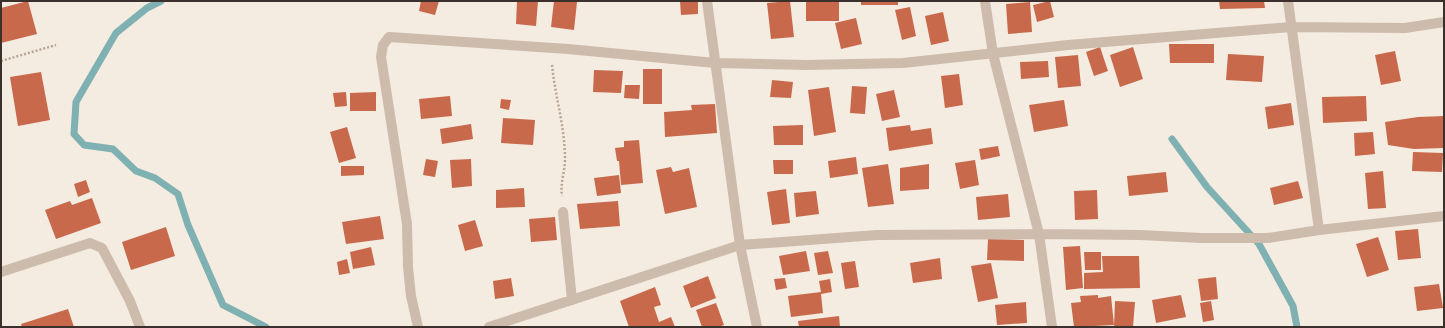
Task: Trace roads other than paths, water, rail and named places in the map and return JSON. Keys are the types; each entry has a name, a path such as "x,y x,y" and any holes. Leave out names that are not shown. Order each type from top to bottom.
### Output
{"street":[{"path":"708,1 740,245 757,327"},
{"path":"985,1 993,54 1038,234 1052,327"},
{"path":"1288,1 1319,230"},
{"path":"418,327 411,296 408,267 407,224 381,57 383,45 389,37 550,48 715,63 807,65 903,63 1068,45 1291,27 1405,28 1444,22"},
{"path":"563,212 572,300"},
{"path":"489,327 740,245 877,235 1038,234 1268,238 1319,230 1444,216"},
{"path":"1,272 90,242 102,248 130,301 140,327"}],"waterway":[{"path":"161,1 147,8 116,33 76,102 74,134 84,145 113,149 136,171 155,178 178,194 188,225 223,305 266,327"},
{"path":"1172,139 1207,187 1259,244 1293,306 1297,327"}]}
